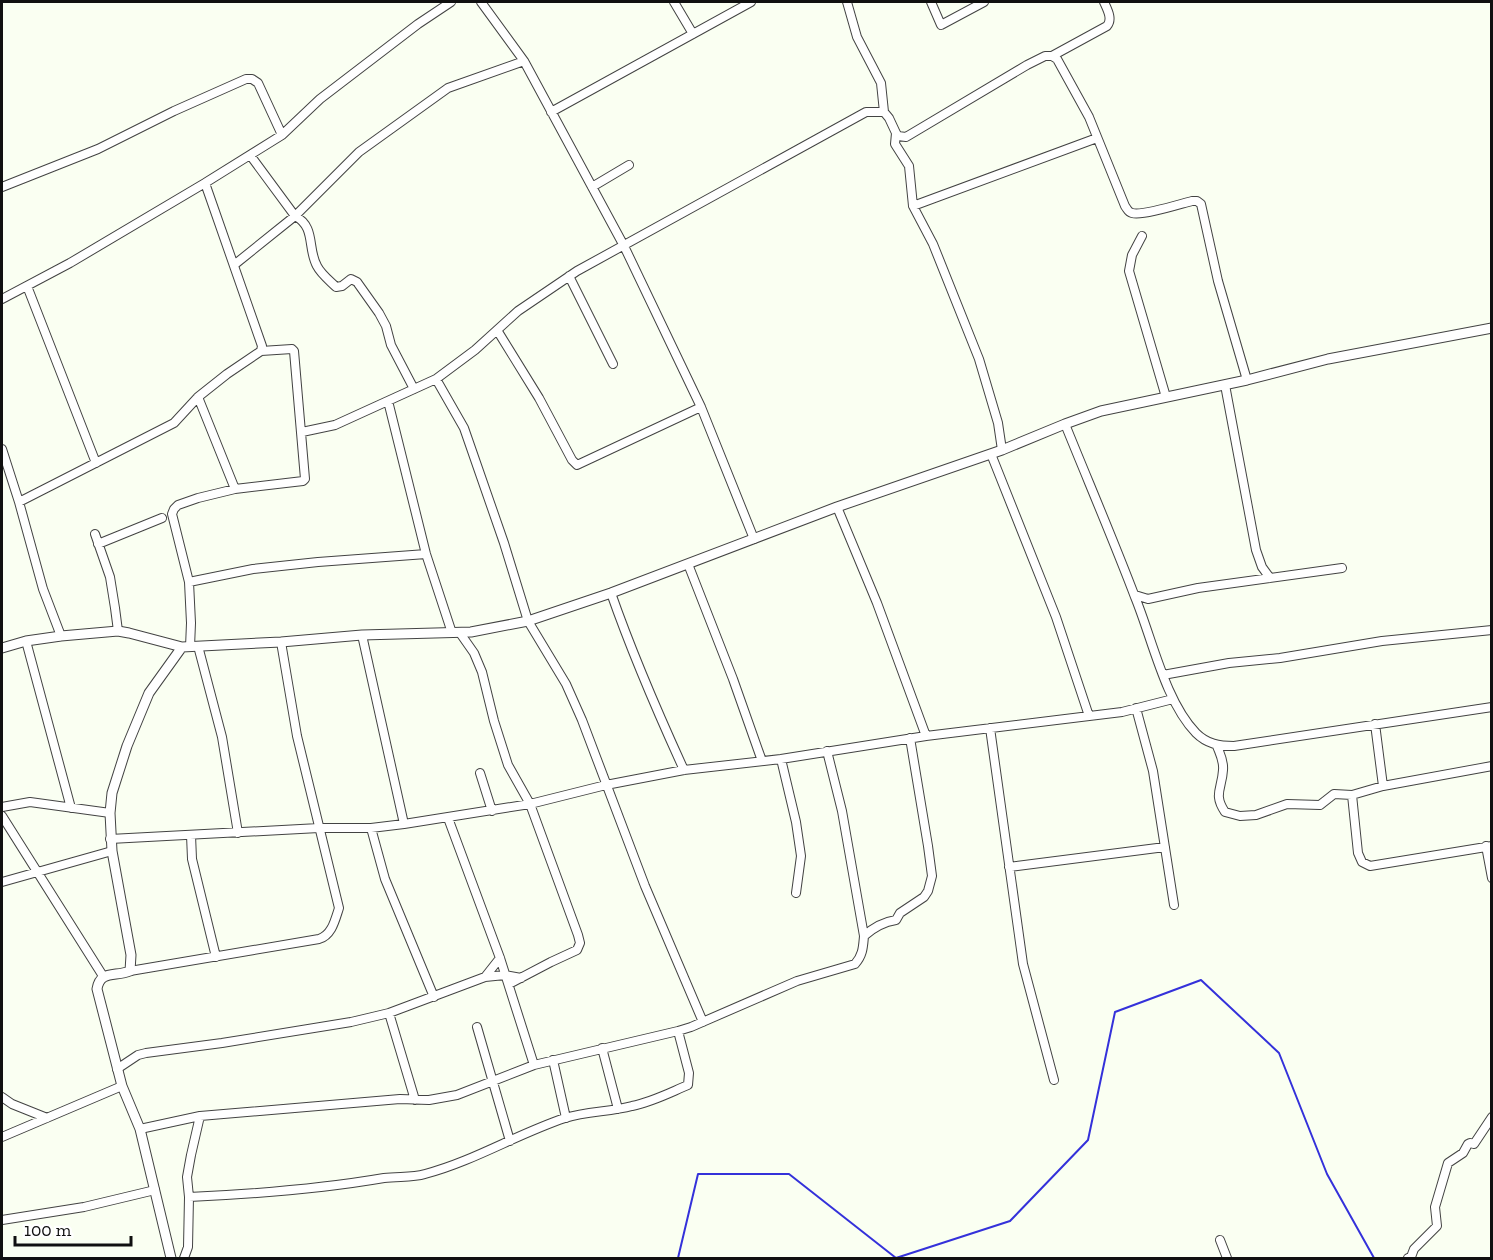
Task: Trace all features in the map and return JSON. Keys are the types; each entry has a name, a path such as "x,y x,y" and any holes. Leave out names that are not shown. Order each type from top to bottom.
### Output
{"street":[{"path":"2,299 205,183 282,135 320,99 418,24 451,2"},
{"path":"481,2 524,61 624,246 701,407 754,539"},
{"path":"674,2 693,34"},
{"path":"551,112 751,2"},
{"path":"847,2 857,37 881,83 884,112 896,133 896,144 909,166 913,206 933,244 979,359 998,423 1002,450"},
{"path":"931,2 941,25 984,2"},
{"path":"896,133 898,136 906,137 1028,65 1045,56 1052,56 1107,26 1110,23 1110,17 1104,2"},
{"path":"1052,56 1057,59 1089,117 1129,212 1144,213 1192,201 1201,204 1218,281 1246,380"},
{"path":"234,265 296,216 359,152 448,88 524,61"},
{"path":"2,186 98,149 246,78 258,83 282,135"},
{"path":"302,432 335,425 436,379 475,350 518,311 569,276 866,112 884,112"},
{"path":"913,206 1097,138"},
{"path":"250,155 296,216 303,220 320,270 336,287 342,286 351,279 357,282 372,301 386,326 391,345 414,389"},
{"path":"592,187 629,165"},
{"path":"205,183 262,346 261,351"},
{"path":"1142,236 1132,255 1129,271 1166,397"},
{"path":"569,276 613,364"},
{"path":"27,286 96,463"},
{"path":"2,648 26,641 118,631 190,647 362,635 471,632 528,621 611,593 837,507 1002,450 1101,411 1225,385 1328,359 1491,328"},
{"path":"497,330 577,465 701,407"},
{"path":"19,502 174,423 198,397 261,351 290,349 294,351 305,480 235,489 198,498 178,505 172,514 189,582 190,647 222,737 238,832"},
{"path":"436,379 464,428 528,621 566,684 582,720 645,886 703,1022"},
{"path":"1225,385 1256,550 1262,567 1270,578"},
{"path":"198,397 235,489"},
{"path":"388,401 426,554 456,633 474,653 482,672 508,765 530,804 579,935 580,943 577,950 509,984"},
{"path":"1065,424 1135,595 1173,699 1180,713 1204,740 1217,746 1234,746 1491,707"},
{"path":"2,449 4,468 19,502 43,589 61,636"},
{"path":"991,454 1056,617 1089,716"},
{"path":"837,507 877,603 926,736"},
{"path":"98,544 162,518"},
{"path":"95,534 110,577 118,631"},
{"path":"189,582 253,569 426,554"},
{"path":"688,564 762,761"},
{"path":"1139,606 1148,599 1198,588 1342,568"},
{"path":"611,593 648,692 684,770"},
{"path":"1135,595 1148,599"},
{"path":"1163,675 1228,663 1280,658 1382,641 1491,630"},
{"path":"362,635 404,824"},
{"path":"26,641 71,808"},
{"path":"171,1258 140,1129 117,1069 97,989 98,981 103,976 130,970 326,937 331,929 339,908 297,736 281,642"},
{"path":"130,970 131,955 110,839 112,793 148,693 190,647"},
{"path":"110,839 319,828 371,828 404,824 530,804 606,785 684,770 781,759 910,738 1122,712 1173,699"},
{"path":"1136,708 1153,771 1174,905"},
{"path":"1375,724 1383,786"},
{"path":"990,728 1023,964 1054,1080"},
{"path":"864,936 886,922 896,920 900,913 924,897 932,876 910,738"},
{"path":"1217,746 1223,770 1219,803 1225,812 1240,816 1256,815 1287,804 1320,805 1334,794 1352,795 1383,786 1491,766"},
{"path":"140,1129 200,1116 399,1099 429,1100 457,1095 534,1065 678,1031 797,981 855,964 862,952 864,936 842,811 827,751"},
{"path":"781,759 796,822 801,856 796,893"},
{"path":"480,773 492,810"},
{"path":"1352,795 1358,853 1362,862 1370,866 1489,846 1491,878"},
{"path":"2,807 30,802 110,813"},
{"path":"2,816 103,976"},
{"path":"448,818 500,958 534,1065"},
{"path":"371,828 385,879 434,997"},
{"path":"190,835 192,859 216,957"},
{"path":"1009,867 1165,847"},
{"path":"2,882 112,851"},
{"path":"485,977 500,958"},
{"path":"117,1069 138,1055 146,1053 351,1022 389,1013 485,977 505,975 520,978"},
{"path":"389,1013 415,1101"},
{"path":"477,1027 510,1141"},
{"path":"189,1197 313,1189 392,1177 422,1175 454,1165 566,1118 652,1101 688,1085 689,1073 678,1031"},
{"path":"602,1048 618,1108"},
{"path":"553,1060 566,1118"},
{"path":"2,1137 122,1086"},
{"path":"2,1097 12,1104 47,1118"},
{"path":"184,1258 188,1247 188,1177 200,1116"},
{"path":"1408,1258 1437,1226 1435,1207 1448,1163 1463,1153 1468,1144 1474,1144 1491,1117"},
{"path":"2,1220 84,1207 154,1190"},
{"path":"1220,1240 1227,1258"}],"waterway":[{"path":"678,1258 698,1174 789,1174 896,1258 1010,1221 1088,1140 1115,1012 1201,980 1279,1053 1327,1174 1374,1258"}]}
